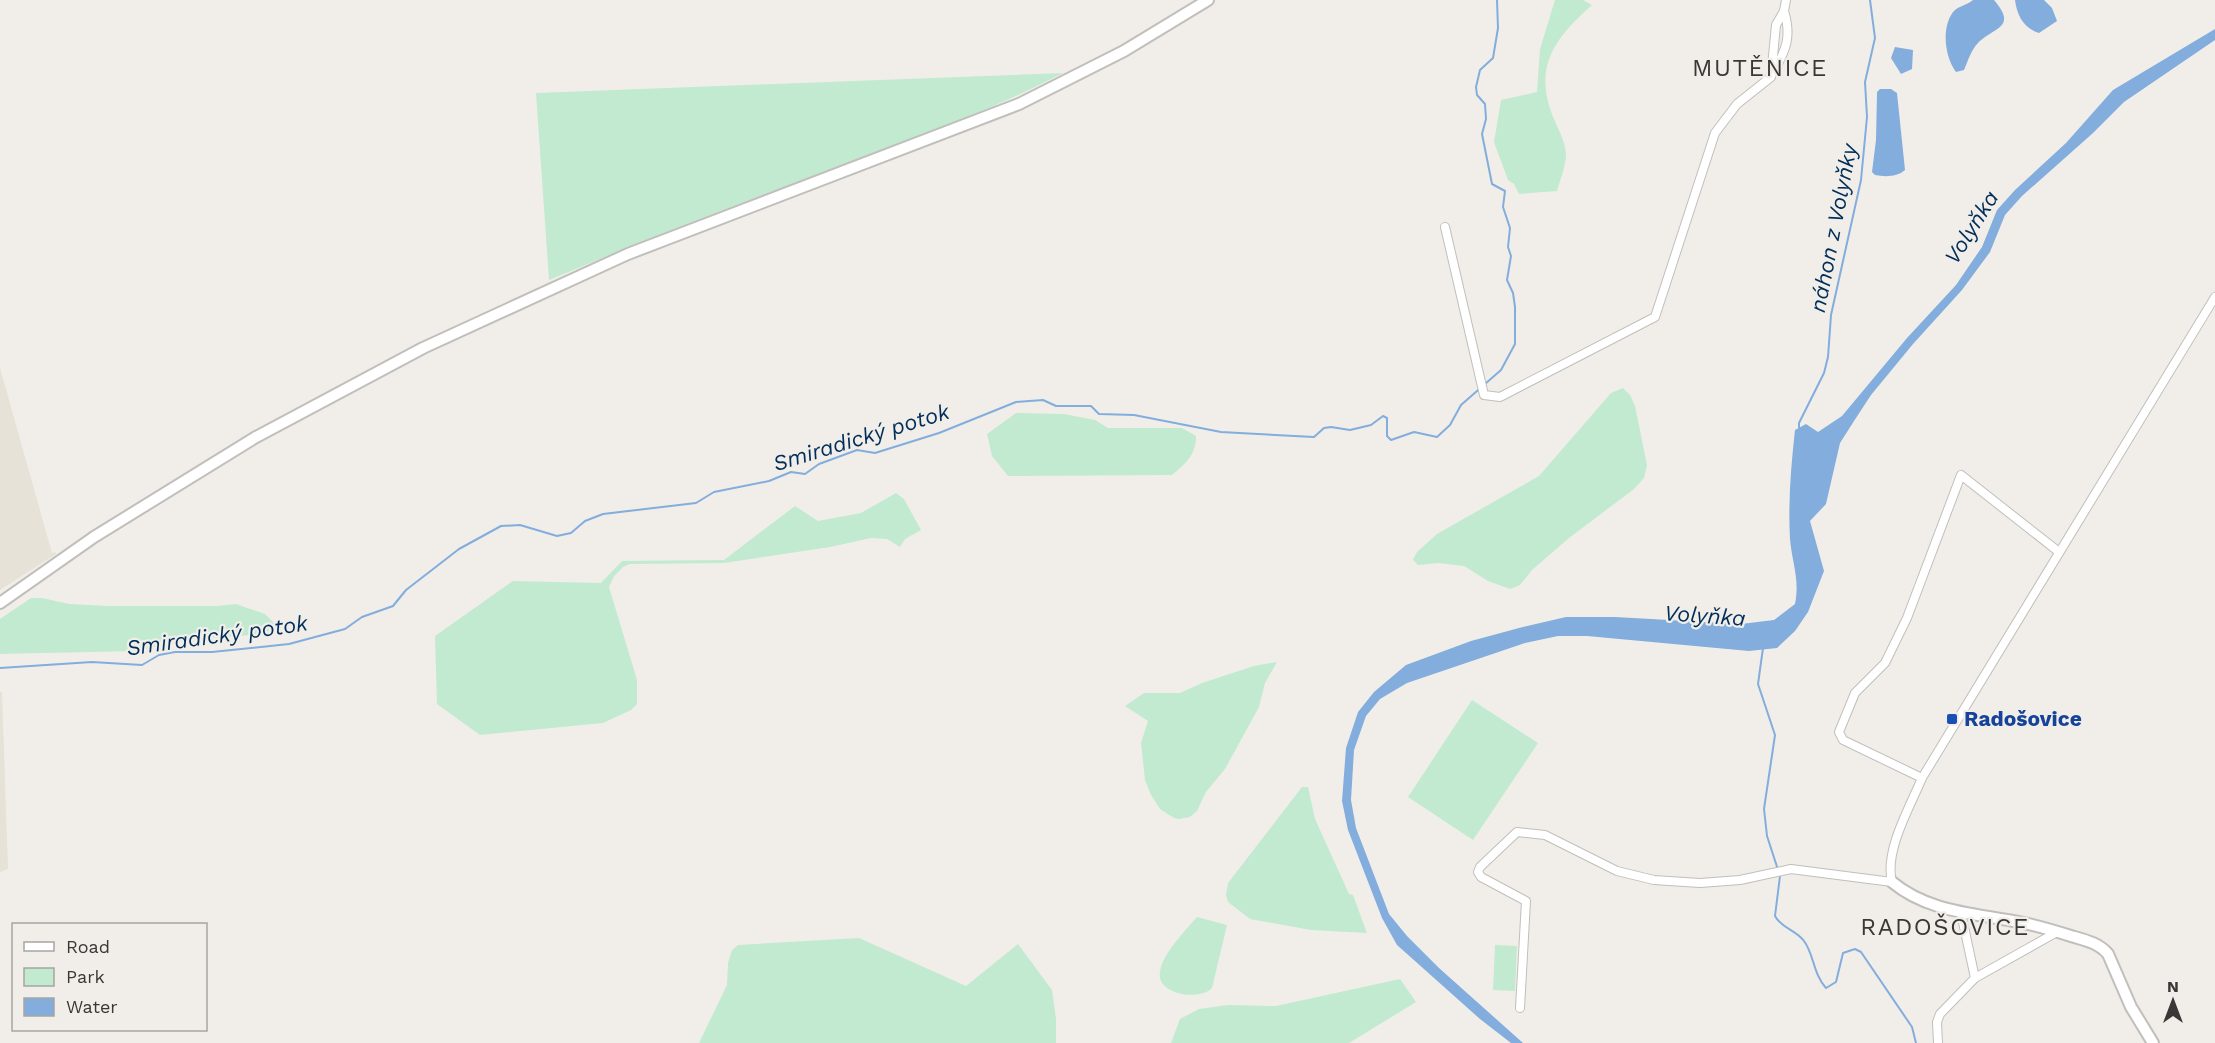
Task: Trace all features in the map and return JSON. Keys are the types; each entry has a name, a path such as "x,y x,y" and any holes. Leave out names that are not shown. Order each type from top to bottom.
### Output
{"street":[{"path":"0,603 94,537 256,437 423,348 628,254 1019,104 1124,51 1208,0"},
{"path":"1771,77 1776,25 1784,11 1786,0"},
{"path":"1445,227 1484,395 1500,397 1655,318 1715,133 1737,104 1771,77 1786,51 1789,26 1784,11"},
{"path":"1892,882 1889,872 1891,852 1922,778 2215,297"},
{"path":"1922,778 1843,740 1839,732 1855,693 1885,663 1907,618 1961,475 2059,552"},
{"path":"1520,1008 1526,901 1481,877 1478,872 1480,867 1516,832 1545,835 1617,871 1654,880 1710,882 1740,880 1791,869 1892,882 1911,897 1927,904 1961,914 2014,921 2057,932 2102,947 2108,954 2131,1007 2153,1043"},
{"path":"1961,914 1975,978"},
{"path":"1938,1043 1937,1022 1940,1014 1975,978 2057,932"}],"shaded area":[{"path":"0,368 52,553 56,552 56,554 0,590"},
{"path":"0,692 2,692 8,869 0,872"}],"green space":[{"path":"1555,0 1583,0 1592,5 1567,29 1551,55 1547,69 1545,84 1548,101 1562,136 1566,154 1565,163 1557,191 1519,194 1514,184 1508,180 1494,142 1501,100 1537,92 1540,49"},
{"path":"1063,73 959,121 723,210 549,280 536,93"},
{"path":"1623,388 1630,395 1635,406 1647,465 1644,478 1634,489 1569,538 1532,570 1520,585 1510,589 1488,581 1464,566 1438,563 1418,565 1413,560 1417,552 1437,534 1539,476 1611,393"},
{"path":"1016,413 1064,414 1095,420 1108,428 1182,428 1196,436 1196,443 1189,458 1172,475 1008,476 992,456 987,434"},
{"path":"896,493 904,499 921,530 905,539 900,547 887,539 871,538 830,547 724,563 630,564 623,567 614,576 609,587 637,680 637,704 631,710 603,723 480,735 437,704 435,636 513,581 601,583 622,561 724,560 795,506 818,521 861,513"},
{"path":"31,598 69,604 108,606 236,604 265,614 274,623 266,634 192,639 136,651 0,654 0,619"},
{"path":"1277,662 1265,683 1259,707 1225,769 1206,792 1197,811 1190,817 1179,819 1160,809 1145,780 1141,743 1148,721 1125,706 1144,693 1180,693 1202,683 1254,666"},
{"path":"1472,700 1538,743 1473,840 1408,797"},
{"path":"1302,787 1308,787 1315,819 1349,894 1353,895 1367,933 1311,930 1250,919 1228,902 1226,895 1228,883"},
{"path":"1197,917 1227,925 1212,988 1206,992 1189,995 1172,991 1165,986 1160,972 1170,950"},
{"path":"859,938 966,986 1018,944 1052,990 1056,1019 1056,1043 699,1043 727,985 728,963 732,950 738,945"},
{"path":"1495,945 1517,946 1515,991 1493,990"},
{"path":"1400,979 1416,1002 1349,1043 1171,1043 1180,1019 1199,1009 1228,1005 1276,1006"}],"water":[{"path":"1973,0 1994,0 2001,9 2004,22 1976,46 1964,70 1956,72 1947,51 1947,26 1957,8"},
{"path":"2015,0 2044,0 2052,8 2057,21 2039,33 2033,31 2022,20"},
{"path":"2215,29 2215,40 2124,102 2022,196 2005,215 1990,252 1962,290 1871,395 1840,443 1826,504 1810,521 1824,571 1808,612 1795,631 1777,648 1749,651 1587,636 1558,636 1525,643 1407,683 1380,699 1366,716 1354,750 1351,800 1356,828 1389,914 1439,968 1523,1043 1511,1043 1480,1019 1397,945 1382,918 1348,830 1342,801 1346,748 1358,712 1374,692 1406,665 1471,641 1519,628 1566,617 1615,617 1741,624 1774,620 1795,604 1796,579 1790,539 1789,511 1795,430 1806,424 1818,432 1842,416 1907,338 1956,285 1982,247 1997,210 2015,190 2066,143 2113,90"},
{"path":"1895,47 1913,50 1912,69 1901,74 1891,58"},
{"path":"1880,89 1891,89 1897,93 1905,170 1891,176 1875,175 1872,172 1876,140 1877,92"}],"waterway":[{"name":"Smiradický potok","path":"0,668 92,662 142,665 159,655 175,652 212,652 289,644 345,629 362,617 393,606 406,590 459,549 501,526 520,525 557,536 571,533 585,521 603,514 696,503 714,492 769,481 791,472 805,474 819,464 857,450 875,453 939,433 1016,402 1043,400 1056,406 1091,406 1099,414 1134,415 1221,432 1314,437 1324,428 1350,430 1371,425 1383,416 1387,418 1387,436 1391,440 1414,432 1437,437 1450,425 1461,405 1501,370 1515,344 1515,307 1513,293 1507,280 1511,256 1508,247 1510,228 1503,207 1505,191 1492,184 1482,134 1486,119 1485,104 1477,95 1476,87 1480,70 1493,58 1498,28 1497,0"},
{"name":"náhon z Volyňky","path":"1799,428 1799,423 1824,373 1828,357 1831,315 1861,180 1867,117 1865,82 1875,38 1870,0"},
{"path":"1763,648 1758,684 1775,735 1764,809 1767,836 1780,876 1775,916 1804,941 1818,977 1826,988 1836,982 1843,953 1855,949 1861,952 1912,1027 1916,1043"}],"place":[{"name":"Radošovice","path":"1952,719"}],"district":[{"name":"MUTĚNICE","path":"1760,68"},
{"name":"RADOŠOVICE","path":"1945,927"}],"water label":[{"name":"Volyňka","path":"1971,227"},
{"name":"Volyňka","path":"1705,615"}]}
